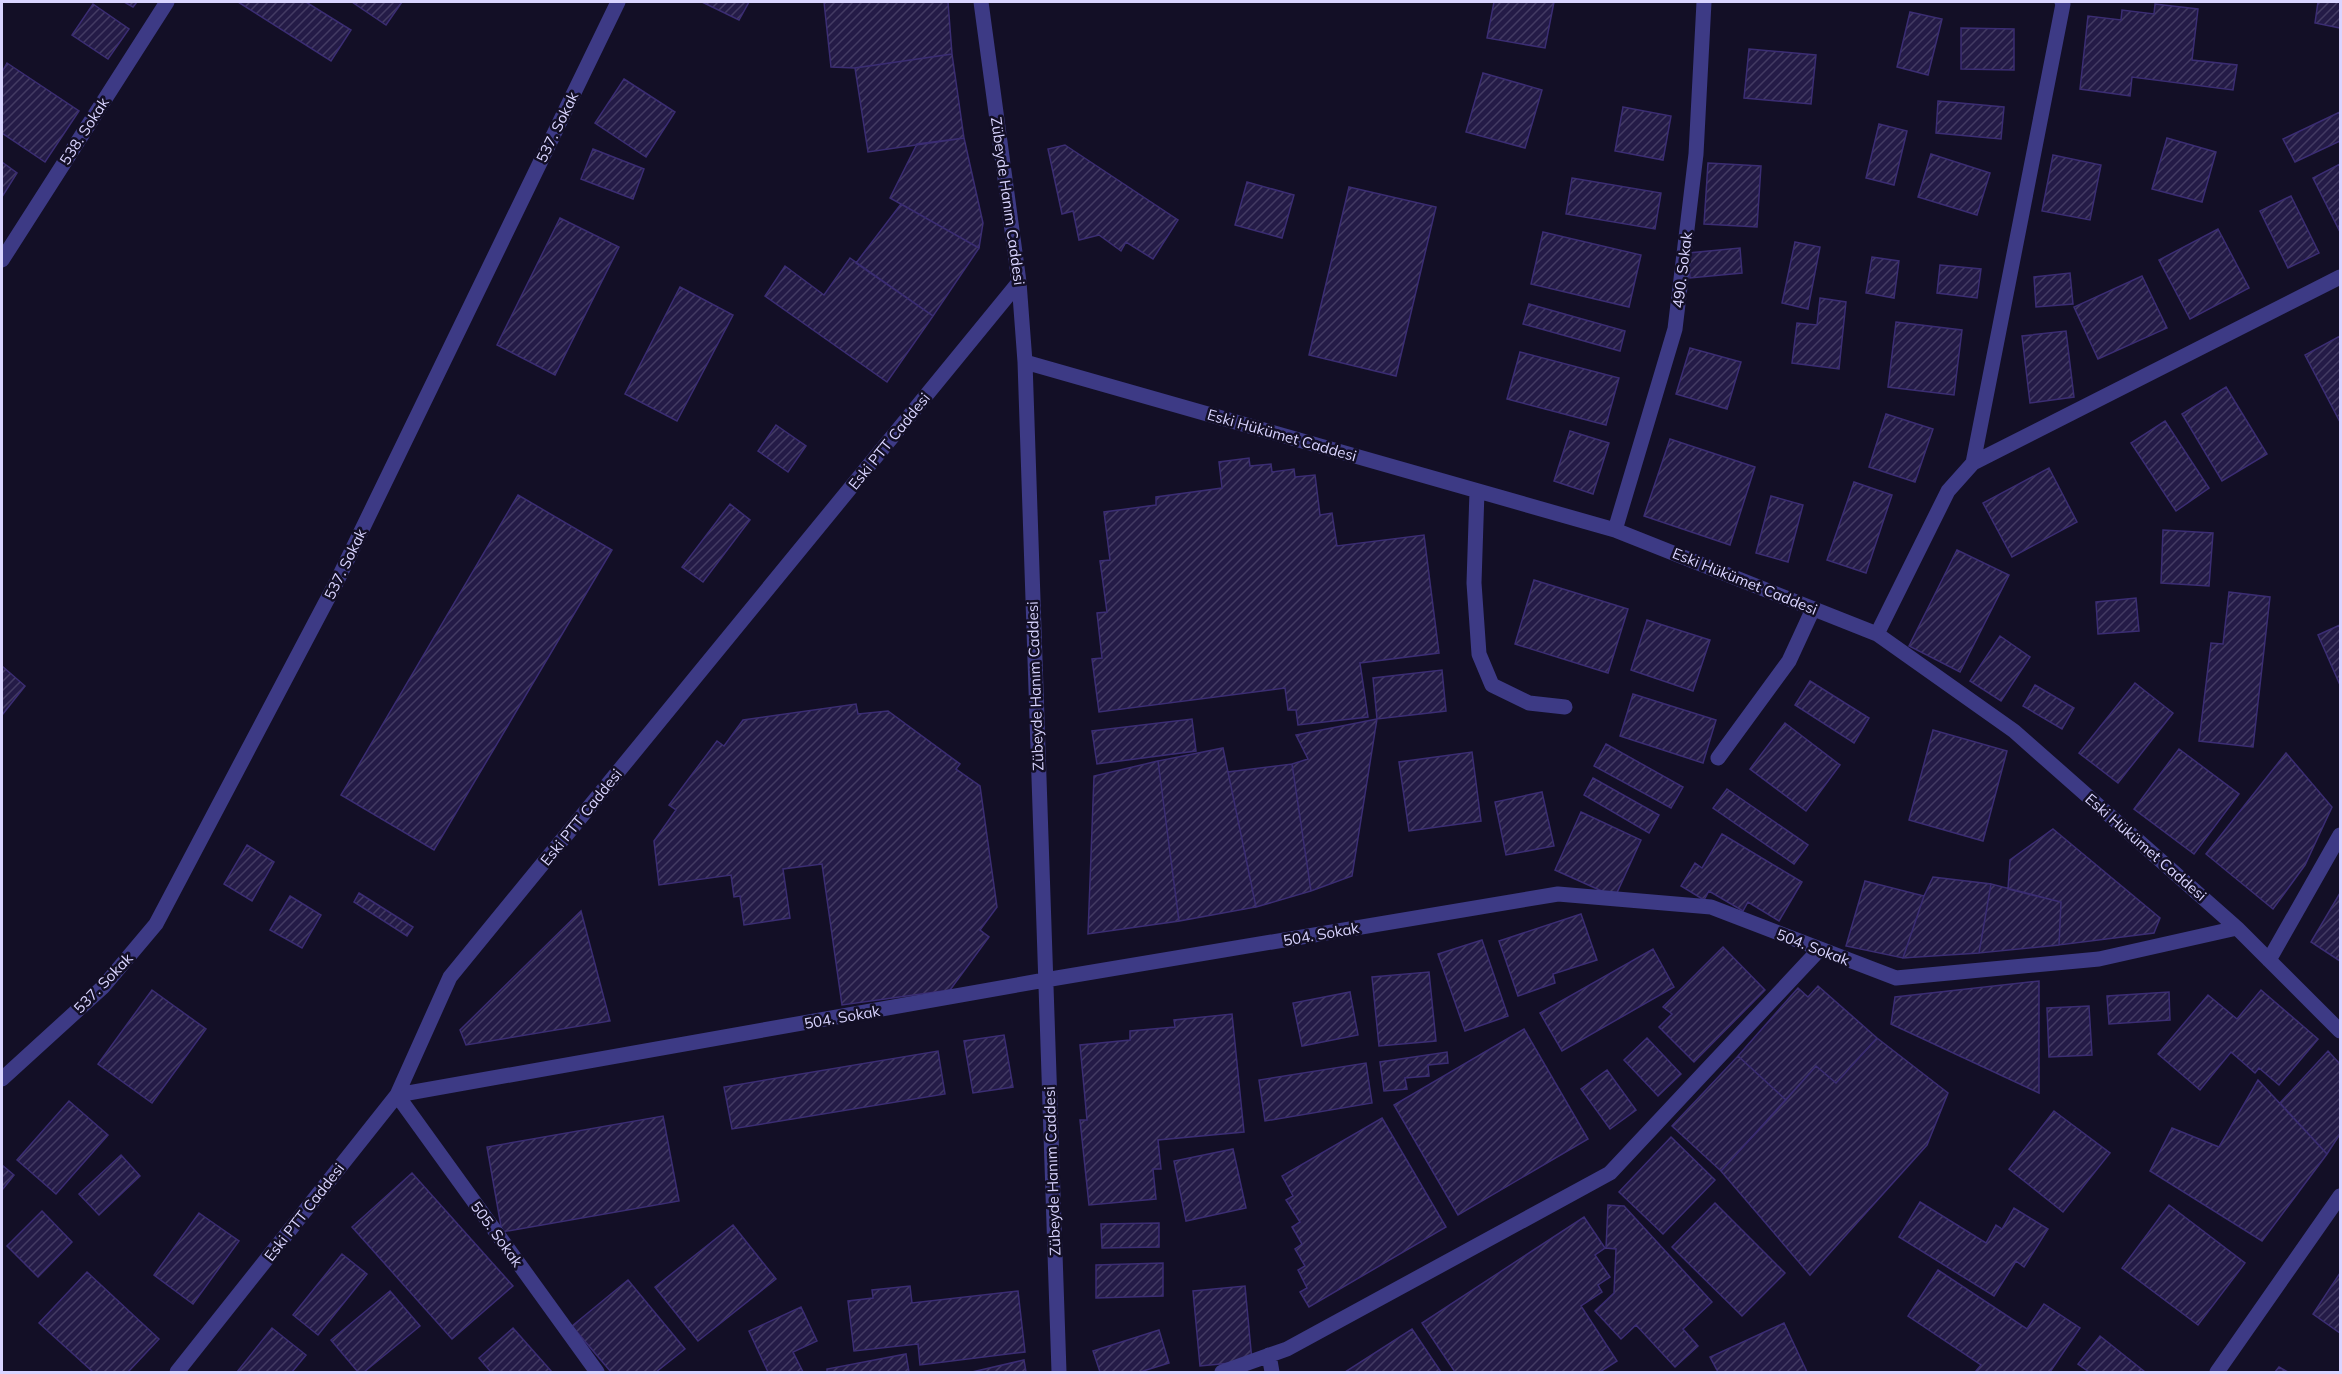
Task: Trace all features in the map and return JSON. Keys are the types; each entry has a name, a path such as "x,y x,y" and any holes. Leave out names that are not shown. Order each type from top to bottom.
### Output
{"street":[{"name":"538. Sokak","path":"2,261 167,2"},
{"name":"537. Sokak","path":"2,1079 103,987 156,924 337,581 618,2"},
{"name":"Zübeyde Hanım Caddesi","path":"981,2 1019,282 1024,362 1059,1372"},
{"name":"490. Sokak","path":"1615,530 1675,329 1696,154 1704,2"},
{"path":"1973,464 2062,2"},
{"path":"1877,634 1948,491 1973,464 2340,277"},
{"name":"Eski PTT Caddesi","path":"177,1372 397,1095 450,977 1019,282"},
{"name":"Eski Hükümet Caddesi","path":"1024,362 1615,530 1877,634 2014,731 2237,928 2340,1031"},
{"path":"1478,491 1474,583 1479,654 1492,685 1529,703 1564,707"},
{"path":"1718,758 1789,661 1813,609"},
{"path":"2269,960 2340,835"},
{"name":"504. Sokak","path":"397,1095 1045,980 1558,894 1711,907 1896,978 2099,959 2237,928"},
{"path":"1222,1372 1287,1350 1610,1173 1819,950"},
{"name":"505. Sokak","path":"397,1095 597,1372"},
{"path":"2217,1372 2340,1196"},
{"path":"1269,1355 1272,1372"}],"building":[{"path":"124,2 137,2 133,7"},
{"path":"238,2 306,2 351,30 331,61"},
{"path":"352,2 402,2 386,25"},
{"path":"702,2 749,2 739,20"},
{"path":"824,2 948,2 952,54 855,68 831,67"},
{"path":"1494,2 1554,2 1545,48 1487,38"},
{"path":"2318,2 2340,2 2340,28 2315,23"},
{"path":"93,4 129,29 108,59 72,35"},
{"path":"2155,4 2198,9 2192,60 2237,65 2233,90 2132,77 2130,96 2080,89 2088,16 2121,20 2122,10 2154,14"},
{"path":"1910,12 1942,19 1928,75 1897,67"},
{"path":"1961,28 2014,29 2014,70 1961,69"},
{"path":"1749,49 1816,55 1811,104 1744,98"},
{"path":"952,54 964,138 868,152 855,68"},
{"path":"7,63 79,111 45,162 2,133 2,72"},
{"path":"1483,73 1542,90 1525,148 1466,132"},
{"path":"624,79 675,112 646,157 595,123"},
{"path":"1938,101 2004,107 2001,139 1936,133"},
{"path":"1623,107 1671,116 1663,160 1615,151"},
{"path":"2340,112 2340,141 2295,162 2283,139"},
{"path":"1879,124 1907,131 1894,185 1866,178"},
{"path":"964,138 983,223 979,248 890,198 917,144"},
{"path":"2167,138 2216,152 2202,202 2152,189"},
{"path":"1065,145 1178,220 1153,259 1126,242 1121,251 1099,235 1079,240 1073,211 1062,214 1048,149"},
{"path":"593,149 644,169 633,199 581,179"},
{"path":"1931,154 1990,173 1977,215 1918,197"},
{"path":"2053,155 2101,165 2090,220 2042,211"},
{"path":"2,162 17,173 2,197"},
{"path":"1708,163 1761,166 1757,227 1704,224"},
{"path":"2340,164 2340,232 2313,178"},
{"path":"1572,178 1661,193 1655,229 1566,214"},
{"path":"1247,182 1294,195 1282,238 1235,225"},
{"path":"1349,187 1436,207 1396,376 1309,355"},
{"path":"2291,196 2319,253 2288,268 2260,211"},
{"path":"901,204 979,248 933,316 856,263"},
{"path":"560,218 619,247 555,375 497,345"},
{"path":"2218,229 2249,288 2190,319 2159,260"},
{"path":"1543,232 1641,255 1629,307 1531,284"},
{"path":"1795,242 1820,247 1808,309 1782,303"},
{"path":"1740,248 1742,273 1690,278 1688,253"},
{"path":"1872,257 1899,261 1894,298 1866,293"},
{"path":"850,258 933,316 887,382 765,296 785,266 824,295"},
{"path":"1940,265 1981,269 1977,298 1937,293"},
{"path":"2070,273 2073,304 2036,307 2034,277"},
{"path":"2142,276 2167,328 2098,359 2074,307"},
{"path":"680,287 733,315 677,421 625,394"},
{"path":"1820,298 1846,302 1839,369 1792,363 1797,323 1817,325"},
{"path":"1529,304 1625,331 1620,351 1523,324"},
{"path":"1896,322 1962,330 1954,395 1888,387"},
{"path":"2066,331 2074,397 2030,403 2022,336"},
{"path":"2340,336 2340,422 2305,355"},
{"path":"1690,348 1741,362 1727,409 1676,394"},
{"path":"1520,352 1619,378 1606,425 1507,399"},
{"path":"2226,387 2267,454 2222,481 2182,414"},
{"path":"1886,414 1933,429 1915,482 1869,467"},
{"path":"2165,421 2209,488 2176,511 2131,443"},
{"path":"776,425 806,446 788,472 758,451"},
{"path":"1570,431 1609,443 1593,494 1554,481"},
{"path":"1670,439 1755,467 1730,545 1644,516"},
{"path":"1249,458 1250,466 1271,464 1272,472 1294,469 1295,477 1315,475 1320,515 1332,513 1337,546 1424,535 1439,653 1360,663 1368,717 1298,725 1296,710 1288,710 1285,688 1099,712 1092,659 1102,658 1097,613 1107,612 1100,561 1110,560 1104,512 1156,505 1156,497 1222,488 1219,462"},
{"path":"2049,468 2077,522 2012,557 1983,503"},
{"path":"1854,482 1892,495 1866,573 1827,560"},
{"path":"518,495 612,550 434,850 341,795"},
{"path":"1771,496 1803,505 1788,562 1756,553"},
{"path":"730,504 750,520 703,582 682,567"},
{"path":"2163,530 2213,533 2209,586 2161,583"},
{"path":"1957,550 2009,575 1960,672 1909,646"},
{"path":"1534,580 1628,609 1608,673 1515,644"},
{"path":"2229,592 2270,597 2253,747 2199,741 2211,643 2223,644"},
{"path":"2136,598 2139,631 2098,634 2096,602"},
{"path":"1647,620 1710,640 1693,691 1631,670"},
{"path":"2340,625 2340,685 2318,635"},
{"path":"2000,636 2030,657 2001,701 1970,681"},
{"path":"2,666 25,686 2,715"},
{"path":"1442,670 1446,711 1377,719 1373,678"},
{"path":"1810,681 1869,718 1854,743 1795,705"},
{"path":"2135,683 2173,713 2118,783 2079,753"},
{"path":"2035,685 2074,708 2062,729 2023,706"},
{"path":"1633,694 1716,720 1703,763 1620,736"},
{"path":"856,704 858,714 888,711 960,764 956,769 980,786 997,907 980,930 989,937 950,990 842,1005 822,864 783,869 790,918 744,925 740,896 734,897 731,875 659,885 654,841 676,810 669,805 717,741 724,746 743,720"},
{"path":"1192,719 1196,751 1097,764 1092,731"},
{"path":"1377,719 1352,876 1311,891 1292,764 1308,759 1296,735"},
{"path":"1785,723 1840,765 1806,811 1750,769"},
{"path":"1933,730 2007,751 1983,841 1909,820"},
{"path":"1606,744 1683,787 1671,808 1594,766"},
{"path":"1223,748 1256,907 1179,921 1158,761"},
{"path":"2179,749 2239,794 2194,854 2134,809"},
{"path":"1472,752 1481,821 1409,831 1399,762"},
{"path":"2286,753 2332,807 2305,865 2273,909 2206,854"},
{"path":"1158,761 1179,921 1088,934 1094,776"},
{"path":"1292,764 1311,891 1256,907 1228,772"},
{"path":"1593,778 1659,815 1649,833 1584,795"},
{"path":"1727,789 1808,845 1794,864 1713,808"},
{"path":"1542,792 1554,846 1506,855 1495,802"},
{"path":"1581,812 1641,840 1615,897 1555,870"},
{"path":"2053,829 2160,918 2154,933 2059,945 2061,902 2008,889 2010,860"},
{"path":"1722,834 1802,882 1779,921 1748,902 1743,911 1709,891 1704,900 1681,886 1695,863 1702,868"},
{"path":"247,845 274,862 252,901 224,884"},
{"path":"1933,877 1991,884 1979,953 1903,958 1924,896"},
{"path":"1865,881 1924,896 1903,958 1846,946"},
{"path":"1991,884 2061,902 2059,945 1979,953"},
{"path":"359,893 413,927 407,936 354,902"},
{"path":"2340,893 2340,961 2311,942"},
{"path":"290,896 321,915 302,948 270,930"},
{"path":"581,911 610,1021 466,1045 460,1030"},
{"path":"1581,914 1597,960 1553,974 1555,983 1518,996 1499,941"},
{"path":"1482,940 1508,1016 1465,1031 1438,954"},
{"path":"1723,947 1765,990 1694,1062 1659,1027 1672,1014 1663,1007"},
{"path":"1653,949 1674,987 1562,1051 1540,1013"},
{"path":"1429,972 1436,1041 1379,1046 1372,977"},
{"path":"2039,981 2039,1093 1891,1024 1895,997"},
{"path":"1818,986 1877,1038 1836,1083 1816,1066 1786,1100 1738,1056 1798,988 1808,997"},
{"path":"152,990 206,1029 152,1103 98,1064"},
{"path":"2261,990 2318,1039 2279,1085 2259,1068 2255,1073 2231,1052 2200,1090 2158,1054 2208,995 2237,1019"},
{"path":"1350,992 1358,1035 1302,1046 1293,1003"},
{"path":"2169,992 2170,1020 2109,1024 2107,996"},
{"path":"2089,1006 2092,1055 2049,1057 2047,1008"},
{"path":"1232,1014 1244,1132 1158,1140 1161,1169 1153,1169 1156,1199 1089,1205 1080,1120 1087,1120 1080,1045 1130,1040 1130,1031 1175,1027 1174,1020"},
{"path":"1524,1029 1588,1139 1458,1215 1394,1105"},
{"path":"1004,1035 1013,1087 973,1093 964,1041"},
{"path":"1647,1038 1681,1074 1658,1096 1624,1060"},
{"path":"1877,1038 1948,1093 1927,1145 1810,1275 1721,1171 1816,1066 1836,1083"},
{"path":"938,1051 945,1094 732,1129 724,1087"},
{"path":"2328,1051 2340,1064 2340,1134 2327,1154 2280,1103"},
{"path":"1447,1052 1448,1063 1428,1065 1429,1076 1405,1078 1407,1089 1384,1091 1380,1062"},
{"path":"1738,1056 1786,1100 1721,1171 1672,1126"},
{"path":"1366,1063 1372,1103 1265,1121 1259,1080"},
{"path":"1607,1070 1636,1110 1610,1129 1581,1089"},
{"path":"2258,1080 2327,1154 2262,1241 2150,1171 2172,1128 2219,1147"},
{"path":"69,1101 108,1135 56,1194 17,1160"},
{"path":"2054,1111 2110,1153 2063,1212 2009,1169"},
{"path":"663,1116 679,1201 502,1232 487,1147"},
{"path":"1382,1118 1446,1227 1309,1307 1300,1292 1307,1288 1298,1270 1305,1266 1295,1249 1302,1244 1292,1227 1300,1222 1286,1200 1293,1196 1282,1176"},
{"path":"1671,1137 1715,1180 1663,1234 1619,1192"},
{"path":"1233,1149 1246,1208 1186,1221 1174,1161"},
{"path":"121,1155 140,1176 99,1215 79,1194"},
{"path":"2,1165 14,1175 2,1190"},
{"path":"412,1173 513,1286 452,1339 352,1227"},
{"path":"1920,1202 1986,1243 1996,1225 2002,1229 2014,1208 2048,1229 2024,1267 2016,1261 1994,1296 1899,1237"},
{"path":"1715,1203 1785,1273 1742,1316 1672,1247"},
{"path":"1608,1205 1624,1206 1712,1302 1683,1329 1698,1346 1675,1367 1636,1325 1621,1339 1595,1311 1614,1293 1616,1249 1606,1248"},
{"path":"2169,1205 2245,1263 2198,1325 2122,1268"},
{"path":"42,1211 72,1242 38,1277 7,1246"},
{"path":"199,1213 239,1241 193,1304 154,1275"},
{"path":"1584,1217 1605,1248 1595,1255 1610,1277 1598,1285 1602,1292 1581,1306 1617,1361 1600,1372 1455,1372 1422,1323"},
{"path":"1159,1223 1159,1247 1102,1248 1101,1224"},
{"path":"733,1225 776,1279 698,1341 655,1287"},
{"path":"342,1254 367,1274 318,1335 293,1315"},
{"path":"1163,1263 1163,1296 1096,1298 1096,1265"},
{"path":"1938,1270 2027,1329 2044,1304 2080,1328 2050,1372 1978,1372 1976,1371 1981,1365 1908,1316"},
{"path":"87,1272 159,1339 128,1372 93,1372 39,1323"},
{"path":"2340,1273 2340,1333 2313,1314"},
{"path":"628,1280 685,1349 656,1372 611,1372 572,1326"},
{"path":"910,1286 912,1303 1018,1291 1025,1352 920,1365 918,1344 854,1351 848,1301 873,1298 872,1290"},
{"path":"1245,1286 1252,1361 1200,1366 1193,1291"},
{"path":"390,1291 420,1326 364,1372 358,1372 331,1340"},
{"path":"801,1307 817,1341 793,1352 803,1372 768,1372 749,1331"},
{"path":"1784,1323 1807,1372 1718,1372 1710,1357"},
{"path":"272,1328 306,1355 292,1372 237,1372"},
{"path":"513,1328 552,1372 491,1372 479,1358"},
{"path":"1412,1329 1441,1372 1345,1372"},
{"path":"1159,1330 1169,1363 1140,1372 1100,1372 1093,1351"},
{"path":"2100,1336 2145,1372 2089,1372 2078,1364"},
{"path":"906,1354 909,1372 827,1372 827,1369"},
{"path":"1024,1360 1026,1372 972,1372"},
{"path":"2279,1367 2288,1372 2275,1372"}]}
